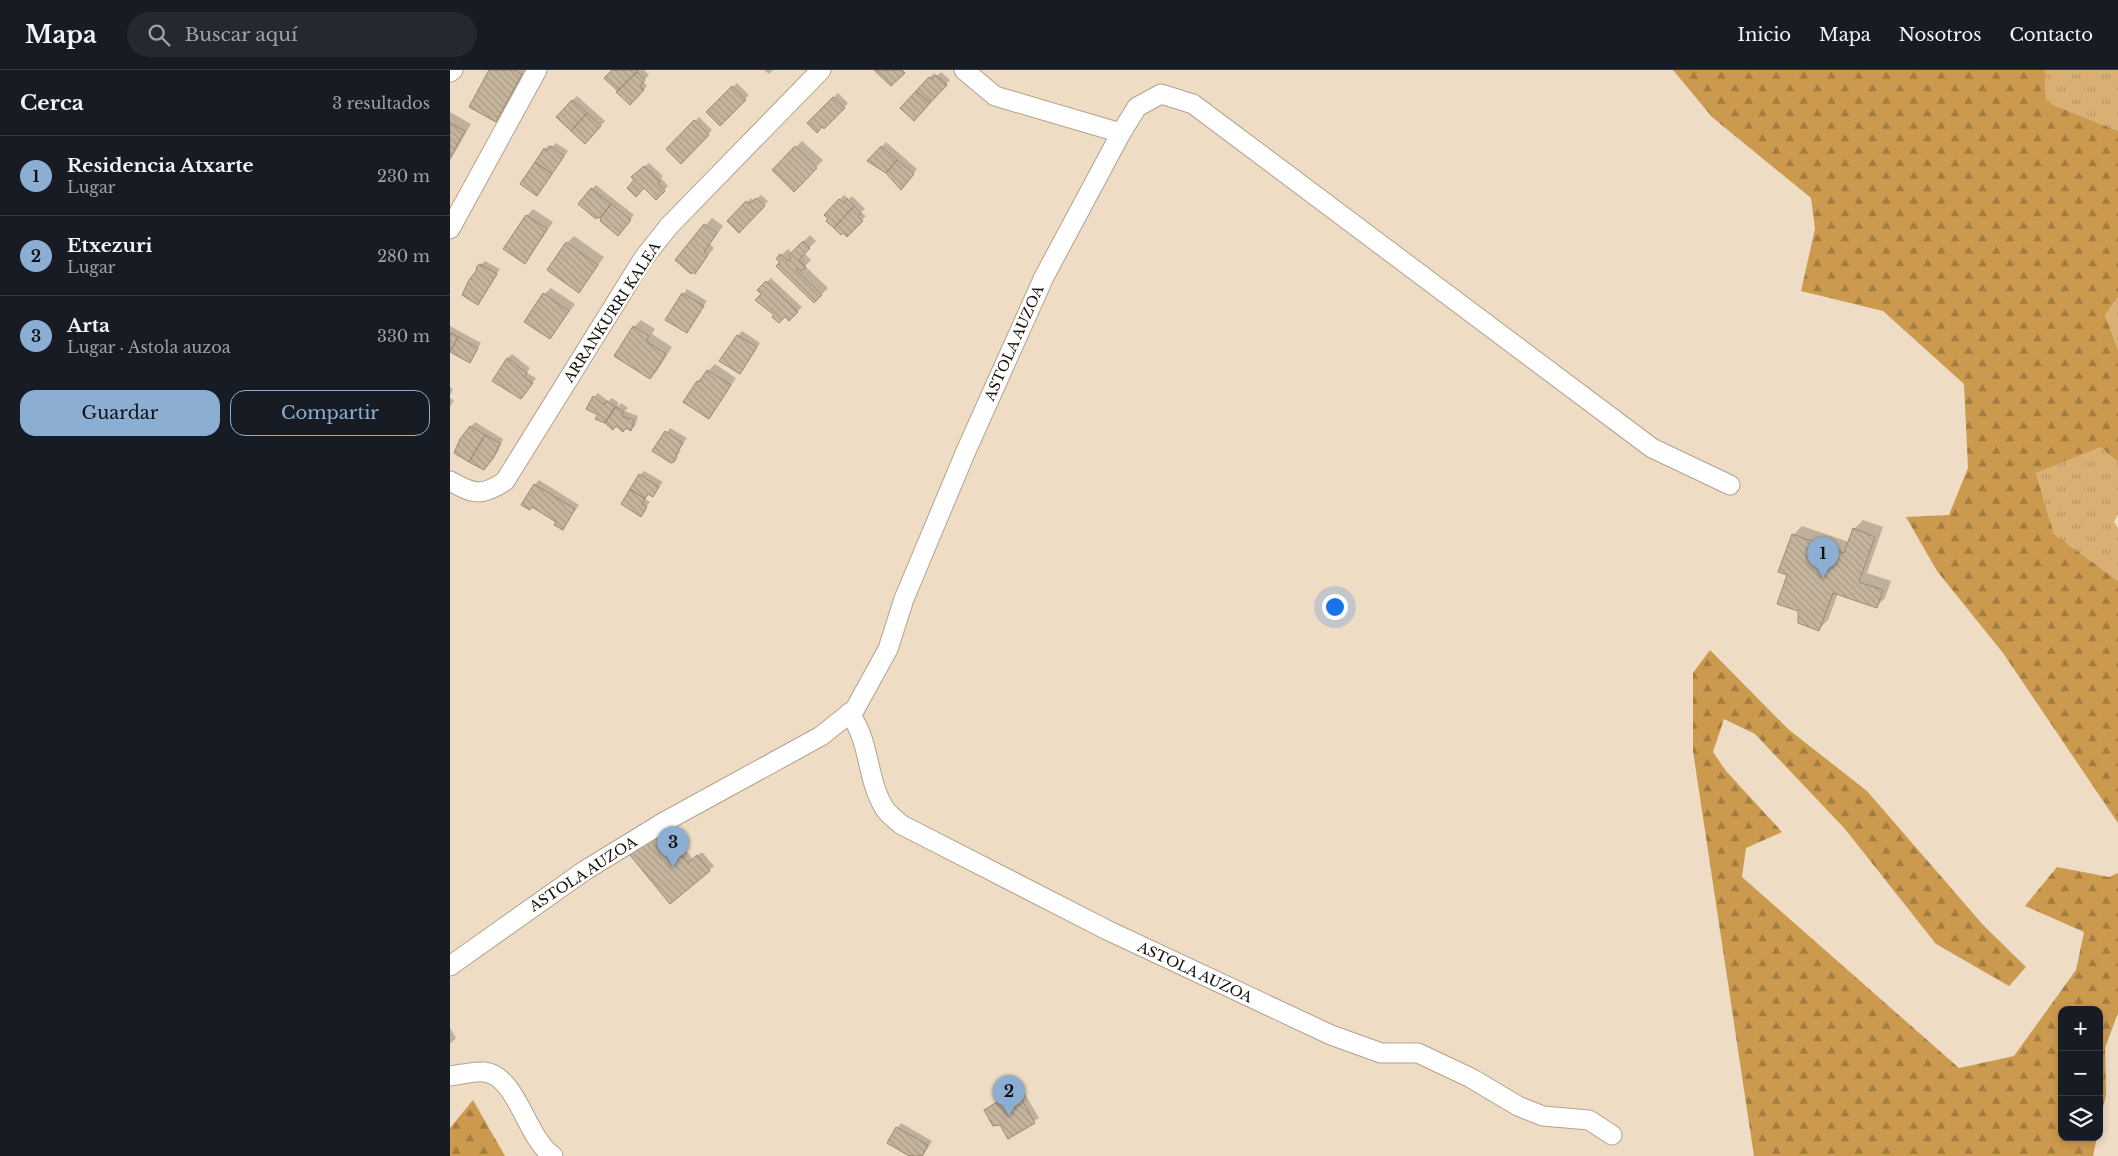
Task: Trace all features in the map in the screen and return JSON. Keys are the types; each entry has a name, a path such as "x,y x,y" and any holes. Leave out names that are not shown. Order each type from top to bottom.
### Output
{"street":[{"path":"450,228 537,70"},
{"name":"ARRANKURRI KALEA","path":"450,481 476,493 492,490 504,482 643,259 669,226 821,70"},
{"path":"964,70 996,96 1121,133"},
{"name":"ASTOLA AUZOA","path":"450,966 584,871 664,822 821,736 855,709 888,649 904,599 966,452 1044,277 1121,133 1137,107 1161,94 1193,104 1652,448 1730,485"},
{"name":"ASTOLA AUZOA","path":"850,713 855,720 867,753 875,787 885,810 902,825 1107,930 1331,1035 1381,1053 1418,1053 1471,1078 1526,1109 1543,1116 1589,1120 1612,1135"},
{"path":"450,1076 484,1071 496,1076 508,1088 532,1132 550,1155"}],"green space":[{"path":"1673,70 2045,70 2046,102 2118,131 2118,297 2105,315 2118,350 2118,462 2101,447 2036,473 2054,534 2118,581 2118,823 2003,653 1937,571 1906,517 1949,515 1968,468 1964,384 1883,311 1801,291 1815,229 1811,198 1712,117"},
{"path":"2045,70 2118,70 2118,131 2046,102"},
{"path":"2118,297 2118,350 2105,315"},
{"path":"2101,447 2118,462 2118,514 2114,522 2118,528 2118,581 2054,534 2036,473"},
{"path":"1710,650 1788,729 1867,791 1984,926 2026,967 2009,986 1936,944 1845,829 1755,734 1724,719 1713,752 1726,771 1782,832 1746,848 1742,877 1959,1068 2014,1056 2076,970 2084,932 2025,906 2057,867 2109,877 2118,873 2118,1013 2105,1048 2106,1094 2103,1108 2103,1006 2058,1006 2058,1141 2096,1141 2093,1156 1754,1156 1693,751 1693,673"},
{"path":"473,1100 505,1156 450,1156 450,1128"}],"building":[{"path":"489,70 514,70 522,74 496,122 469,107"},
{"path":"612,70 638,70 618,91 604,78"},
{"path":"874,70 902,70 905,73 891,86"},
{"path":"637,72 645,80 640,86 644,90 630,105 616,92"},
{"path":"936,75 947,85 930,103 916,91 929,77 932,79"},
{"path":"732,86 746,100 720,126 706,112"},
{"path":"916,91 930,103 914,121 900,108"},
{"path":"833,97 845,108 824,129 822,127 817,133 807,123"},
{"path":"572,100 587,113 571,131 556,117"},
{"path":"587,113 601,126 585,144 571,131"},
{"path":"694,120 709,135 681,164 666,149"},
{"path":"450,123 465,131 450,158"},
{"path":"551,146 564,156 552,174 535,162 544,148 547,151"},
{"path":"795,146 817,168 794,192 772,170"},
{"path":"881,146 897,160 886,173 867,161"},
{"path":"897,160 914,174 901,190 886,173"},
{"path":"535,162 552,174 537,196 520,184"},
{"path":"644,166 660,181 658,183 665,191 656,200 644,188 636,197 627,188 634,180 631,177"},
{"path":"591,188 611,204 600,218 596,219 578,204"},
{"path":"756,198 765,206 739,233 727,221 746,201 749,204"},
{"path":"839,199 844,203 847,199 854,206 834,228 826,221 828,219 824,215"},
{"path":"611,204 631,220 618,236 600,221 600,218"},
{"path":"854,206 861,214 858,217 863,221 847,237 843,233 841,235 834,228"},
{"path":"526,215 547,229 525,264 503,249"},
{"path":"704,224 717,233 704,252 708,255 695,274 692,272 691,274 675,260"},
{"path":"803,241 810,248 799,260 806,267 801,271 798,268 796,270 822,295 814,303 776,266 780,262 776,259 780,254 788,261 791,258 789,255"},
{"path":"566,242 598,265 579,293 547,270"},
{"path":"480,264 497,274 478,305 462,295 477,266"},
{"path":"766,281 798,312 789,321 785,317 779,323 772,317 774,315 755,300 761,294 757,290"},
{"path":"543,293 569,311 550,339 524,322"},
{"path":"682,293 704,306 687,333 665,320"},
{"path":"633,326 649,336 646,341 666,354 650,379 614,356"},
{"path":"450,332 458,337 450,352"},
{"path":"737,335 757,347 740,374 719,361"},
{"path":"458,337 478,348 470,363 450,352"},
{"path":"507,358 527,373 524,377 533,383 521,399 492,381"},
{"path":"707,370 731,385 709,419 683,402"},
{"path":"593,396 604,405 606,401 615,406 605,423 595,419 598,415 586,409"},
{"path":"616,407 624,412 622,416 634,420 631,431 626,428 623,432 616,426 613,430 605,423"},
{"path":"470,426 485,435 469,462 454,453 460,439"},
{"path":"665,431 683,443 674,462 671,463 652,451"},
{"path":"485,435 500,443 494,457 484,470 469,462"},
{"path":"639,474 659,487 653,497 648,494 645,499 630,489"},
{"path":"534,484 575,509 563,530 554,525 556,522 532,507 530,510 521,505"},
{"path":"630,489 645,499 642,504 647,507 641,517 621,504"},
{"path":"1853,528 1875,537 1859,582 1883,590 1877,608 1833,593 1819,631 1798,623 1798,611 1777,604 1787,575 1778,572 1792,534 1844,553"},
{"path":"661,830 688,863 697,855 710,871 670,904 630,855"},
{"path":"1016,1090 1035,1123 1008,1139 1000,1125 993,1126 984,1110"},
{"path":"896,1127 928,1145 922,1156 909,1156 887,1143"}],"place":[{"name":"Residencia Atxarte","path":"1823,578"},
{"name":"Arta","path":"673,867"},
{"name":"Etxezuri","path":"1009,1116"}]}
